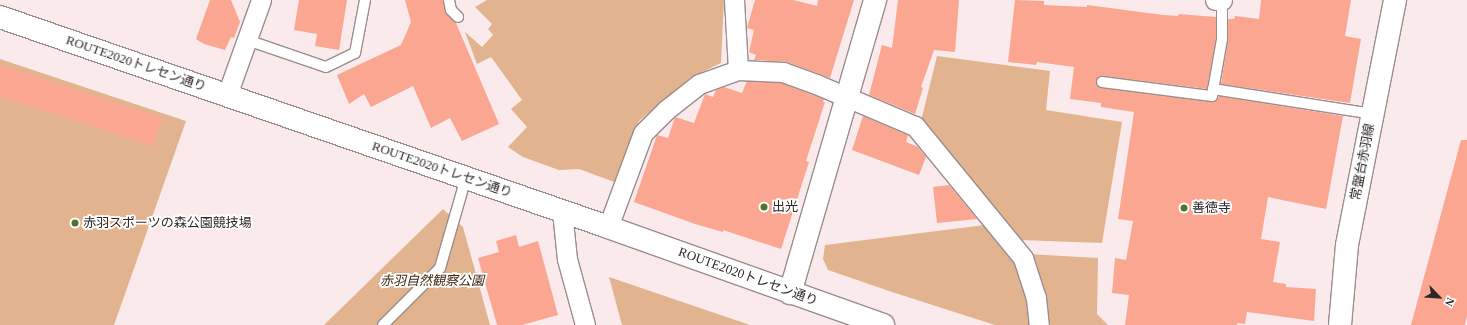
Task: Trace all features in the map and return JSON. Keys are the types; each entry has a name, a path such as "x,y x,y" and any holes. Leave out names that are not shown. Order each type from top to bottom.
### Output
{"main road":[{"path":"790,293 874,0"},
{"name":"常盤台赤羽線","path":"1340,325 1344,261 1395,0"},
{"name":"ROUTE2020トレセン通り","path":"0,17 608,227 883,325"}],"street":[{"path":"226,95 262,0"},
{"path":"734,0 738,70"},
{"path":"608,227 643,133 666,110 699,84 738,70 783,72 915,126 1023,258 1036,298 1039,325"},
{"path":"562,211 567,259 585,325"}],"lane":[{"path":"247,40 326,67 355,53 365,0"},
{"path":"448,0 451,10 458,17"},
{"path":"1102,82 1212,96 1222,39 1220,0"},
{"path":"1213,89 1372,114"},
{"path":"383,325 440,268 466,178"}],"green space":[{"path":"487,0 724,0 721,63 690,78 639,121 617,183 579,169 559,170 523,157 508,147 527,127 511,109 522,100 491,57 477,64 465,32 482,47 493,35 488,29 492,24 475,7"},
{"path":"937,56 1050,71 1046,110 1122,122 1102,243 1021,240 921,121"},
{"name":"赤羽スポーツの森公園競技場","path":"0,59 186,121 114,325 0,325"},
{"name":"赤羽自然観察公園","path":"443,209 463,227 490,325 324,325"},
{"path":"985,225 1015,259 1027,289 1032,325 995,325 828,270 823,259 825,245"},
{"path":"1028,254 1098,258 1097,314 1108,325 1046,325"},
{"path":"609,277 750,325 622,325"}],"building":[{"path":"210,0 231,0 240,22 234,38 231,37 225,50 204,44 196,39"},
{"path":"299,0 347,0 339,50 315,46 317,34 294,30"},
{"path":"405,0 443,0 445,12 456,23 499,124 462,141 450,118 431,128 413,86 371,107 364,94 349,104 337,75 401,45 411,22"},
{"path":"755,0 793,0 817,6 818,0 854,0 830,78 787,62 754,60 756,55 749,52 754,30 747,28"},
{"path":"898,0 959,0 955,52 934,50 921,87 923,88 915,114 869,95 882,45 892,48"},
{"path":"1015,0 1044,1 1044,5 1087,7 1087,5 1163,15 1178,16 1179,14 1216,17 1216,38 1207,89 1099,76 1096,81 1096,85 1101,88 1211,102 1217,100 1219,96 1343,116 1326,209 1268,197 1261,239 1280,242 1273,282 1286,284 1286,287 1316,289 1314,321 1247,312 1245,324 1237,323 1237,325 1125,325 1129,295 1112,293 1115,258 1126,260 1133,221 1118,219 1134,112 1101,107 1101,103 1070,99 1074,67 1037,62 1036,65 1008,62"},
{"path":"1261,0 1351,0 1345,36 1361,39 1350,103 1221,84 1228,40 1228,19 1234,19 1235,16 1259,19"},
{"path":"0,65 163,118 153,146 0,97"},
{"path":"747,81 781,83 824,99 823,102 825,102 806,161 809,162 781,249 723,230 723,232 695,224 634,202 657,135 668,138 675,117 694,123 705,94 713,97 716,90 724,87 742,93"},
{"path":"863,116 908,135 906,142 918,147 926,157 919,175 852,150"},
{"path":"1461,140 1467,140 1467,316 1465,325 1411,325"},
{"path":"949,185 977,219 937,223 933,187"},
{"path":"516,235 519,247 538,241 558,315 522,325 497,325 478,258 499,252 496,241"}],"place":[{"name":"出光","path":"764,207"},
{"name":"善徳寺","path":"1184,208"},
{"name":"赤羽スポーツの森公園競技場","path":"75,223"}]}
